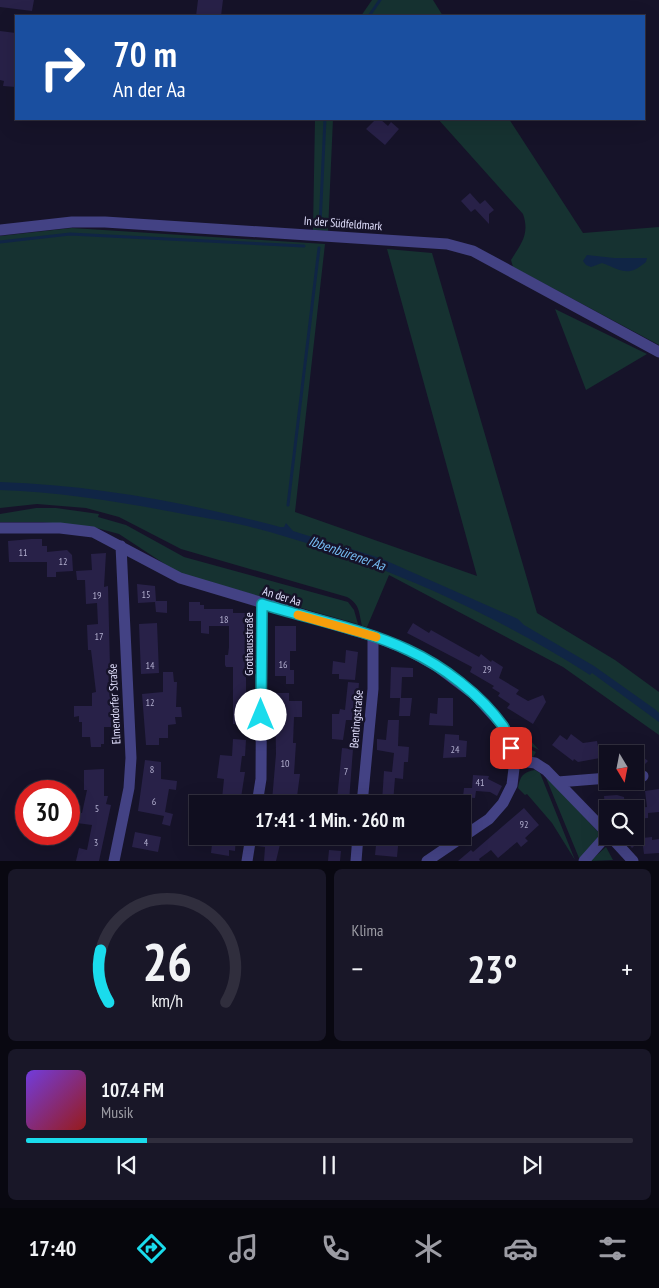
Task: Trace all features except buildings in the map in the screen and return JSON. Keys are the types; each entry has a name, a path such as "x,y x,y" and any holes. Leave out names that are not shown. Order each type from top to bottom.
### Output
{"street":[{"name":"In der Südfeldmark","path":"0,230 72,222 105,222 447,244 473,251 659,352"},
{"name":"An der Aa","path":"0,528 60,528 93,532 180,578 374,636 408,650 438,668 475,695 504,728 515,760"},
{"name":"Elmendorfer Straße","path":"114,860 128,788 131,758 121,546"},
{"name":"Grothausstraße","path":"258,795 261,779 262,604"},
{"name":"Bentingstraße","path":"363,795 373,689 374,636"},
{"path":"427,860 488,819 503,803 512,785 515,760 535,763 546,770 608,834 584,860"},
{"path":"558,782 599,779"},
{"path":"247,860 250,845"},
{"path":"356,860 357,845"},
{"path":"619,845 633,860"}],"green space":[{"path":"372,0 433,0 442,15 362,15"},
{"path":"315,120 333,120 328,231 313,230"},
{"path":"439,120 510,120 583,233 659,227 659,345 513,267 511,260 521,244 525,233 523,214"},
{"path":"72,228 325,244 295,512 477,576 387,249 432,253 537,613 615,660 659,692 659,735 563,667 389,575 367,627 362,626 357,606 347,597 181,549 119,517 86,508 37,504 0,508 0,236"},
{"path":"555,309 647,354 586,390"},
{"path":"36,508 56,508 99,514 98,517 126,525 184,557 348,602 354,610 358,624 180,574 119,534 93,527 42,522 0,522 0,514"},
{"path":"521,730 539,750 515,738"},
{"path":"514,742 536,752 532,759 524,758 518,754"},
{"path":"535,770 540,773 575,860 552,823 527,794 525,795 518,788 523,775"},
{"path":"546,778 599,833 599,837 579,858"},
{"path":"606,847 613,860 590,861"}],"water":[{"path":"587,255 614,258 647,258 646,262 634,270 624,271 602,263 591,267 586,265 583,261"},
{"name":"Ibbenbürener Aa","path":"0,482 106,491 211,510 280,527 284,527 286,523 293,531 380,558 518,619 524,625 594,666 656,710 659,713 659,722 592,673 590,675 550,650 467,606 381,569 337,553 238,524 130,504 44,493 0,490"}],"waterway":[{"path":"370,15 380,0"},
{"path":"320,225 325,120"},
{"path":"0,242 70,234 304,246"},
{"path":"288,505 319,248"}],"slow traffic":[{"path":"298,615 376,637"}],"route":[{"path":"261,715 262,604 374,636 408,650 438,668 475,695 504,728 511,748"}]}
